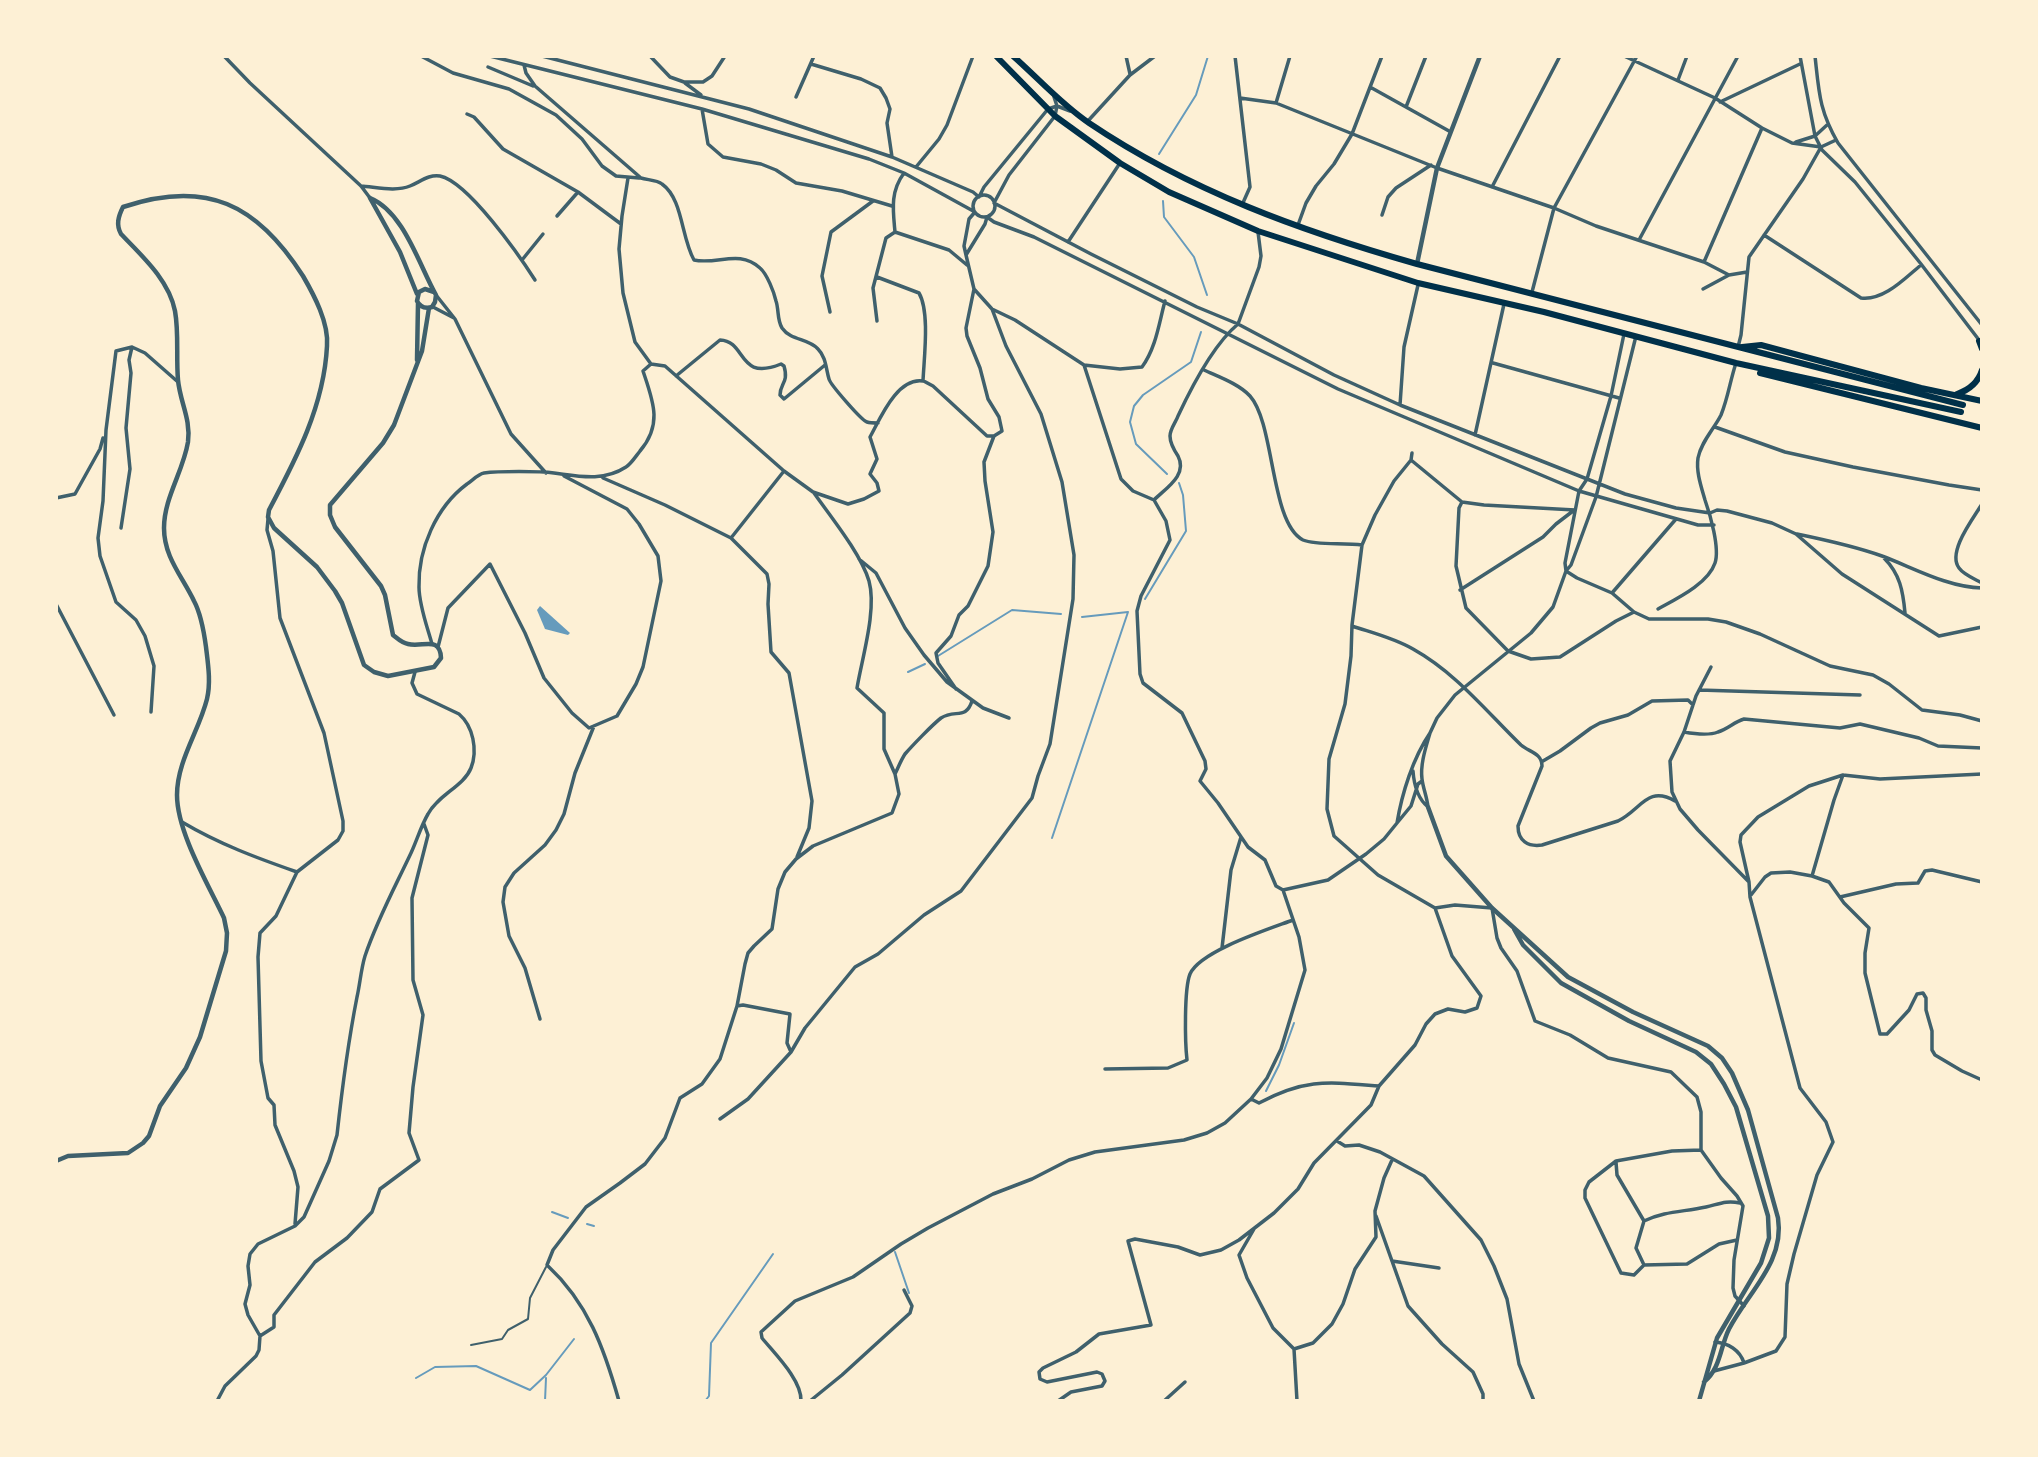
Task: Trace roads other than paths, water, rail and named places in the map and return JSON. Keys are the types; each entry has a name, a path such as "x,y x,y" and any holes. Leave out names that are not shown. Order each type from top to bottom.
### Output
{"highway":[{"path":"996,56 1055,116 1120,163 1169,192 1258,231 1418,283 1504,302 1736,363 1962,409 1532,292 1417,264 1297,227 1242,206 1174,173 1087,122 1013,56"},
{"path":"1738,348 1761,345 1982,400"},
{"path":"1736,363 1792,382 1982,426"},
{"path":"1954,395 1966,391 1977,381 1982,370"}],"street":[{"path":"224,56 361,186 370,198 400,252 418,295 417,361"},
{"path":"421,56 453,73 509,89 556,115 582,139 602,166 616,176 662,183 677,204 687,248 694,260 707,262 735,257 747,260 762,269 777,302 782,327 792,336 818,349 824,357 829,382 860,417 869,423 878,423"},
{"path":"490,56 702,109 869,159 904,173 980,216 1034,237 1338,389 1579,491 1698,525 1714,525"},
{"path":"542,56 749,109 892,157 979,197 989,197 1068,242 1238,324 1334,375 1400,405 1587,480 1676,508 1710,513 1717,510 1727,511 1772,523 1796,534 1848,545 1881,556 1944,581 1982,586"},
{"path":"650,56 670,77 684,82 703,97"},
{"path":"684,82 703,82 712,76 725,56"},
{"path":"796,97 814,56"},
{"path":"916,167 942,135 973,56"},
{"path":"1126,56 1130,75"},
{"path":"1087,122 1130,75 1155,56"},
{"path":"1234,56 1250,187 1242,206"},
{"path":"1276,103 1290,56"},
{"path":"1297,227 1316,186 1334,164 1352,134 1382,56"},
{"path":"1406,107 1426,56"},
{"path":"1417,264 1437,168 1480,56"},
{"path":"1492,187 1560,56"},
{"path":"1624,56 1715,98 1762,128 1792,143 1821,147 1836,140"},
{"path":"1532,292 1554,208 1637,56"},
{"path":"1677,81 1688,56"},
{"path":"1639,240 1738,56"},
{"path":"1800,56 1815,136 1821,147 1834,164 1855,182 1981,345"},
{"path":"1815,56 1821,107 1836,140 1982,325"},
{"path":"811,64 861,79 880,88 890,109 887,123 892,157"},
{"path":"1720,102 1800,64"},
{"path":"524,65 535,86 640,178"},
{"path":"488,67 535,86"},
{"path":"966,255 985,225 987,217 992,213 994,202 1009,175 1055,116 1056,100 1047,86"},
{"path":"1370,87 1449,131"},
{"path":"1240,98 1276,103 1437,168 1704,262 1729,275"},
{"path":"720,1119 748,1099 791,1052 805,1028 855,967 878,954 924,915 961,891 1032,798 1050,744 1073,599 1074,555 1062,481 1041,414 1006,346 992,309 974,289 964,246 969,219 975,212 974,202 1048,109 1057,106 1077,113"},
{"path":"702,109 708,144 723,157 761,164 796,183 842,191 892,206"},
{"path":"467,114 474,117 503,149 578,192 621,224"},
{"path":"1792,143 1815,136 1827,125"},
{"path":"1704,262 1762,128"},
{"path":"1738,348 1749,257 1803,180 1821,147"},
{"path":"1068,242 1120,163"},
{"path":"1382,215 1388,197 1396,188 1431,165"},
{"path":"895,232 892,206 894,189 904,173"},
{"path":"361,186 396,189 438,175 450,180 461,187 522,260 535,280"},
{"path":"619,1401 608,1359 586,1314 561,1278 547,1265 553,1250 586,1206 645,1164 665,1138 680,1098 702,1084 720,1059 737,1006 748,953 772,929 778,888 785,872 813,846 892,813 899,794 895,774 884,749 884,713 857,688 871,613 869,581 858,557 813,492 785,471 665,366 651,364 635,342 622,293 619,249 628,178"},
{"path":"556,216 578,192"},
{"path":"56,1161 68,1156 128,1153 144,1143 153,1128 160,1106 186,1068 200,1037 222,972 226,951 224,918 181,821 178,806 178,783 207,699 209,676 200,617 169,558 164,530 165,513 184,458 189,432 188,417 178,382 177,324 173,303 163,282 117,229 123,207 179,195 206,197 222,202 259,222 293,260 310,288 325,326 328,344 316,409 304,441 269,510 267,530 273,551 281,618 324,733 343,821 343,831 338,840 297,872 276,916 260,933 258,957 261,1061 268,1098 274,1105 275,1125 296,1178 298,1206 295,1226"},
{"path":"370,198 385,207 403,231 435,294 456,319 511,434 546,473"},
{"path":"830,312 822,276 831,232 873,200"},
{"path":"1154,500 1178,476 1181,469 1181,461 1171,445 1169,434 1187,396 1213,353 1238,324 1259,267 1261,256 1258,231"},
{"path":"895,232 949,250 968,267"},
{"path":"877,321 873,288 886,238 895,232"},
{"path":"522,260 543,234"},
{"path":"1764,235 1861,298 1871,299 1893,288 1921,264"},
{"path":"1703,289 1729,275 1746,272"},
{"path":"877,277 919,293 922,299 925,315 923,381"},
{"path":"1400,405 1404,347 1418,283"},
{"path":"418,295 425,289 435,294"},
{"path":"813,492 848,503 879,491 870,474 877,459 870,437 898,390 904,385 923,381 933,386 987,436 994,436 1002,431 999,417 988,399 966,328 974,289"},
{"path":"268,517 274,528 307,557 331,585 342,603 364,665 374,673 388,676 437,665 442,654 438,647 432,644 407,644 393,635 381,586 335,527 330,509 333,500 383,443 394,425 424,340 435,294"},
{"path":"992,309 1015,320 1084,365 1120,369 1142,367 1147,360 1156,338 1165,301"},
{"path":"418,302 423,307 430,307 456,319"},
{"path":"1475,435 1504,302"},
{"path":"1624,333 1611,397 1587,480 1579,491 1564,563 1566,571 1612,593 1634,612 1649,619 1707,619 1726,622 1760,634 1830,666 1873,676 1889,684 1922,710 1982,721"},
{"path":"1397,824 1420,748 1445,706 1464,687 1531,633 1553,607 1596,497 1636,336"},
{"path":"676,376 720,340 734,346 743,360 755,368 768,369 780,364 784,366 786,382 780,390 780,396 784,399 825,365"},
{"path":"150,712 153,666 145,636 136,620 116,602 100,556 98,538 103,501 106,430 116,351 132,347 145,353 178,382"},
{"path":"121,528 130,468 126,428 131,373 129,359 132,347"},
{"path":"1492,363 1619,398"},
{"path":"1658,609 1692,590 1709,574 1716,561 1714,525 1698,479 1698,457 1715,427 1729,392 1736,363"},
{"path":"432,644 419,588 422,553 435,520 455,493 482,473 546,473 585,478 601,477 627,467 651,434 655,416 653,400 643,371 651,364"},
{"path":"801,1401 802,1394 789,1371 762,1338 761,1332 795,1301 853,1277 928,1228 993,1194 1032,1179 1069,1160 1096,1152 1184,1140 1207,1133 1225,1123 1251,1099 1267,1078 1281,1049 1305,970 1303,952 1283,890 1276,886 1265,860 1248,847 1200,781 1206,769 1205,761 1182,713 1143,683 1140,674 1137,611 1141,596 1170,540 1166,521 1154,500 1133,491 1121,479 1084,365"},
{"path":"1204,370 1242,390 1254,401 1282,507 1295,535 1308,541 1362,545"},
{"path":"1715,427 1785,452 1877,472 1982,490"},
{"path":"56,497 75,494 100,449 106,430"},
{"path":"956,689 938,663 936,653 951,636 988,566 993,533 984,462 994,436"},
{"path":"1412,453 1411,460 1394,481 1375,515 1362,545 1345,704 1329,759 1328,809 1334,836 1391,884 1435,908 1455,905 1492,908"},
{"path":"1411,460 1462,502 1575,510"},
{"path":"730,538 785,471"},
{"path":"438,647 447,608 490,564 525,632 544,677 572,713 589,727 617,716 643,667 662,581 658,556 627,509 561,474"},
{"path":"601,477 730,538 767,574 771,652 789,673 812,801 809,828 796,859"},
{"path":"1462,502 1456,540 1460,590 1466,608 1508,651 1531,659 1560,657 1634,612"},
{"path":"1982,504 1956,548 1955,557 1961,571 1982,586"},
{"path":"1460,590 1543,537 1575,510"},
{"path":"1612,593 1676,519"},
{"path":"1796,534 1842,574 1939,636 1982,627"},
{"path":"1881,556 1893,569 1902,586 1905,613"},
{"path":"858,557 876,573 905,628 947,682 983,708 1009,718"},
{"path":"56,604 114,715"},
{"path":"1352,625 1410,647 1464,687 1521,745 1539,756 1542,766 1518,826 1521,839 1530,845 1542,845 1618,821 1651,796 1660,795 1675,802"},
{"path":"1711,667 1671,761 1671,786 1675,802 1749,883"},
{"path":"217,1401 232,1377 256,1356 259,1350 260,1336 245,1304 251,1279 248,1259 258,1244 295,1226 304,1217 334,1147 348,1042 365,957 386,904 424,822 435,804 466,777 473,760 474,750 469,725 459,714 416,694 412,683 415,672"},
{"path":"1699,690 1860,695"},
{"path":"1542,761 1591,727 1628,715 1652,701 1688,700 1693,705"},
{"path":"895,774 905,754 941,718 953,713 963,713 969,709 972,701"},
{"path":"1684,732 1702,735 1719,732 1744,719 1840,727 1860,724 1919,738 1938,746 1982,748"},
{"path":"540,1019 525,968 509,936 503,902 505,887 514,873 545,845 556,830 594,726"},
{"path":"1430,733 1422,781 1428,807 1446,856 1492,908 1568,976 1633,1012 1708,1046 1722,1058 1732,1073 1748,1110 1779,1232 1773,1259 1730,1328 1712,1370 1704,1381 1699,1401"},
{"path":"1413,769 1416,790 1421,801 1428,807"},
{"path":"1812,876 1843,775"},
{"path":"1712,1370 1744,1363 1776,1351 1786,1337 1787,1284 1794,1254 1817,1175 1833,1142 1826,1122 1800,1088 1750,897 1741,835 1758,817 1809,786 1843,775 1880,779 1981,775"},
{"path":"1404,798 1414,780 1419,777 1422,781"},
{"path":"1283,890 1328,880 1360,859 1397,824 1422,781"},
{"path":"1413,800 1421,801"},
{"path":"181,821 209,838 297,872"},
{"path":"260,1336 274,1327 274,1315 315,1262 347,1238 372,1212 380,1189 419,1160 409,1133 412,1087 423,1015 413,980 412,898 428,835 424,822"},
{"path":"1222,948 1231,870 1241,837"},
{"path":"1840,897 1896,884 1918,883 1922,873 1932,870 1982,883"},
{"path":"1750,897 1771,873 1790,872 1829,882 1844,903 1869,928 1865,953 1866,973 1880,1034 1887,1034 1909,1010 1917,994 1923,993 1935,1055 1962,1072 1982,1080"},
{"path":"1058,1401 1071,1392 1102,1386 1105,1381 1102,1374 1097,1372 1047,1382 1040,1378 1039,1372 1043,1368 1076,1352 1099,1334 1151,1325 1128,1241 1135,1239 1178,1247 1200,1255 1221,1250 1239,1240 1298,1189 1314,1163 1371,1105 1379,1086 1415,1045 1426,1024 1435,1014 1448,1009 1465,1012 1477,1008 1481,996 1452,956 1435,908"},
{"path":"1492,908 1497,938 1517,971 1535,1021 1570,1035 1608,1058 1671,1072 1697,1097 1701,1112 1701,1150 1742,1203 1733,1288 1738,1301 1744,1306"},
{"path":"1105,1069 1168,1068 1187,1060 1185,1037 1190,975 1197,964 1222,948 1293,920"},
{"path":"1512,926 1523,945 1561,983 1629,1021 1696,1052 1711,1064 1735,1107 1768,1216 1770,1231 1761,1263 1715,1342 1712,1370"},
{"path":"737,1006 790,1014 787,1043 791,1052"},
{"path":"1251,1099 1259,1103 1275,1094 1305,1084 1326,1082 1379,1086"},
{"path":"1337,1141 1345,1146 1359,1145 1380,1152 1424,1176 1481,1240 1507,1298 1519,1364 1534,1401"},
{"path":"1701,1150 1672,1151 1616,1161 1588,1182 1585,1198 1621,1273 1634,1275 1644,1265 1687,1264 1719,1244 1737,1240"},
{"path":"1294,1349 1312,1343 1332,1324 1338,1314 1354,1269 1376,1237 1375,1210 1392,1160"},
{"path":"1616,1161 1616,1175 1644,1221 1636,1248 1644,1265"},
{"path":"1644,1221 1659,1214 1725,1201 1742,1203"},
{"path":"1375,1210 1408,1306 1473,1372 1483,1394 1483,1401"},
{"path":"1255,1227 1239,1255 1247,1278 1273,1328 1294,1349 1297,1401"},
{"path":"1392,1261 1439,1268"},
{"path":"810,1401 842,1376 910,1313 912,1306 904,1290"},
{"path":"1715,1342 1724,1343 1737,1351 1744,1363"},
{"path":"1164,1401 1185,1382"}],"lane":[{"path":"471,1345 502,1339 508,1330 528,1318 530,1298 547,1265"}],"water":[{"path":"540,606 570,633 568,635 545,629 537,610"}],"waterway":[{"path":"1159,154 1196,95 1208,56"},
{"path":"1163,201 1164,217 1194,257 1207,295"},
{"path":"1167,474 1136,444 1130,422 1134,406 1143,395 1191,362 1201,332"},
{"path":"1145,599 1186,531 1183,495 1179,483"},
{"path":"938,656 1012,610 1061,614"},
{"path":"1052,838 1128,612 1082,617"},
{"path":"908,672 925,664"},
{"path":"1266,1091 1279,1065 1294,1023"},
{"path":"552,1212 568,1218"},
{"path":"587,1224 594,1226"},
{"path":"895,1252 909,1293"},
{"path":"705,1401 709,1396 711,1343 773,1254"},
{"path":"416,1378 435,1367 476,1366 530,1390 546,1375 574,1339"},
{"path":"545,1401 546,1378"}]}
